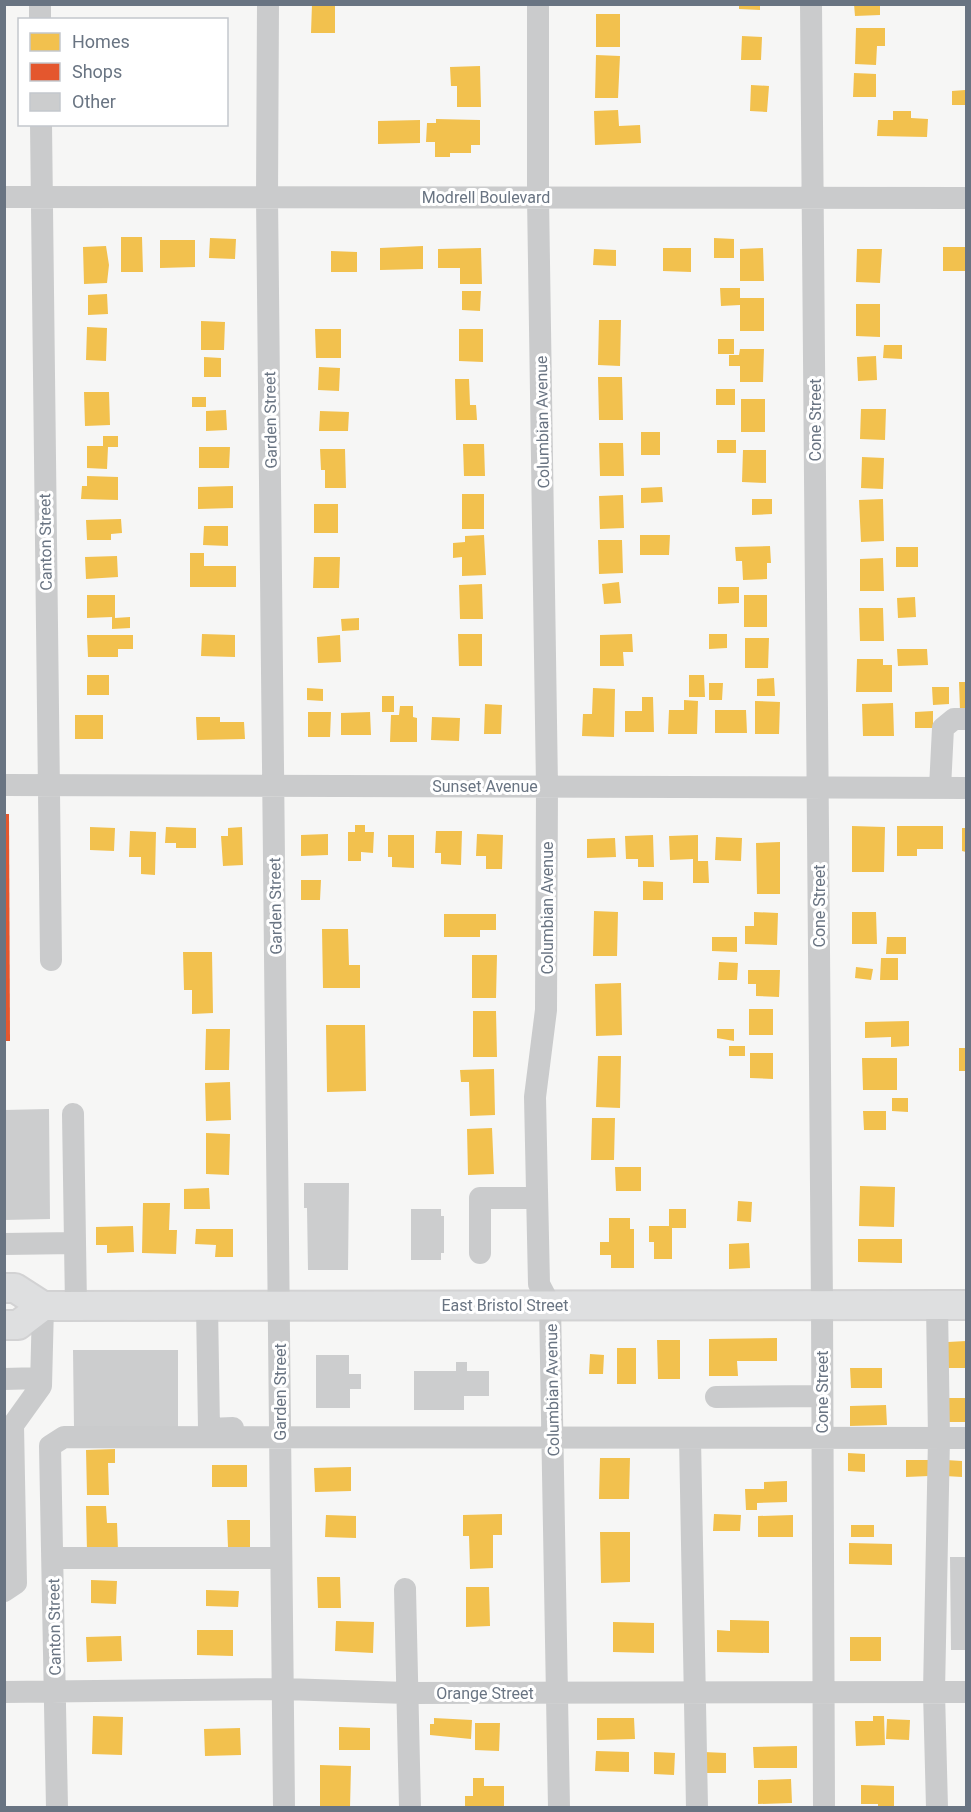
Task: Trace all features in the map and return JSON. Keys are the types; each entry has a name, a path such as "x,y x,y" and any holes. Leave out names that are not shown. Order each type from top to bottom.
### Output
{"main road":[{"path":"4,1288 15,1288 43,1306 18,1325 4,1325"},
{"name":"East Bristol Street","path":"43,1306 966,1305"}],"street":[{"name":"Garden Street","path":"268,4 267,197 284,1808"},
{"name":"Columbian Avenue","path":"538,4 538,197 548,786 546,1010 536,1098 537,1198 539,1284 550,1305 559,1808"},
{"name":"Cone Street","path":"811,4 824,1808"},
{"name":"Canton Street","path":"41,126 51,960"},
{"name":"Modrell Boulevard","path":"4,197 966,198"},
{"path":"940,788 943,728 954,719 966,719"},
{"name":"Sunset Avenue","path":"4,785 966,788"},
{"path":"73,1113 76,1306"},
{"path":"480,1253 480,1198 537,1198"},
{"path":"4,1244 75,1243"},
{"path":"207,1305 208,1429 279,1433 553,1439 966,1438"},
{"path":"937,1305 939,1438 934,1692 938,1808"},
{"path":"10,1587 9,1425 41,1386 43,1306"},
{"path":"4,1379 41,1378"},
{"path":"716,1397 822,1396"},
{"name":"Canton Street","path":"57,1808 50,1446 64,1437 279,1433"},
{"path":"690,1438 697,1808"},
{"path":"53,1558 281,1558"},
{"path":"405,1589 410,1808"},
{"name":"Orange Street","path":"4,1692 284,1689 407,1693 966,1692"}],"building: Homes":[{"path":"312,4 335,4 335,33 311,33"},
{"path":"739,4 760,4 760,10 739,9"},
{"path":"854,4 880,4 880,15 855,16"},
{"path":"596,14 620,14 620,47 596,47"},
{"path":"856,28 885,28 885,46 877,46 876,65 855,64"},
{"path":"742,36 762,37 761,60 741,60"},
{"path":"596,55 620,56 618,98 595,98"},
{"path":"480,66 481,107 457,107 457,86 451,86 450,67"},
{"path":"854,73 876,74 876,97 853,97"},
{"path":"751,85 769,86 767,112 750,111"},
{"path":"965,90 966,105 952,105 952,91"},
{"path":"618,110 619,126 640,125 641,143 595,145 594,111"},
{"path":"893,111 911,111 911,118 928,119 927,137 877,136 878,120 893,120"},
{"path":"436,119 480,120 480,145 471,145 471,153 450,153 450,157 435,157 435,142 426,142 427,123 436,123"},
{"path":"420,120 420,143 378,144 378,121"},
{"path":"121,237 142,237 143,272 121,272"},
{"path":"210,238 236,239 235,259 209,258"},
{"path":"714,238 734,239 734,258 714,258"},
{"path":"160,240 195,240 195,267 160,268"},
{"path":"106,246 109,265 107,283 84,284 83,247"},
{"path":"423,246 423,269 380,270 380,248"},
{"path":"943,247 966,247 966,271 943,271"},
{"path":"481,248 482,284 460,284 460,268 438,268 438,249"},
{"path":"663,248 691,248 691,272 663,271"},
{"path":"763,248 764,281 740,281 740,249"},
{"path":"594,249 616,250 616,266 593,265"},
{"path":"857,249 882,249 880,283 856,282"},
{"path":"331,251 357,252 357,272 331,272"},
{"path":"720,288 740,288 740,298 764,298 764,331 740,331 740,305 721,306"},
{"path":"462,291 481,291 480,311 462,310"},
{"path":"107,294 108,314 88,315 88,295"},
{"path":"856,304 880,304 880,337 856,336"},
{"path":"599,320 621,320 620,366 598,365"},
{"path":"201,321 225,322 224,350 201,350"},
{"path":"87,327 107,328 106,361 86,360"},
{"path":"315,329 341,329 341,358 316,358"},
{"path":"459,329 483,329 483,362 459,361"},
{"path":"718,339 734,339 734,354 718,354"},
{"path":"884,345 902,345 902,359 883,358"},
{"path":"740,349 764,349 763,382 740,382 740,366 729,366 729,355 739,355"},
{"path":"876,356 877,380 858,381 857,357"},
{"path":"204,357 221,358 221,377 204,377"},
{"path":"319,367 340,368 339,391 318,390"},
{"path":"598,377 622,377 623,420 599,420"},
{"path":"455,379 469,379 470,405 476,405 477,420 456,420"},
{"path":"716,389 735,389 735,405 716,405"},
{"path":"84,392 109,392 110,425 85,426"},
{"path":"192,397 206,397 206,407 192,407"},
{"path":"741,399 765,399 765,432 741,432"},
{"path":"861,409 886,409 885,440 860,439"},
{"path":"226,410 227,430 206,431 206,411"},
{"path":"320,411 349,412 348,431 319,431"},
{"path":"641,432 660,432 660,455 641,455"},
{"path":"103,436 118,436 118,447 108,447 107,469 87,468 87,446 103,446"},
{"path":"717,440 736,440 736,453 717,453"},
{"path":"599,443 623,443 624,476 600,476"},
{"path":"463,444 484,444 485,476 464,476"},
{"path":"199,447 230,447 229,468 199,468"},
{"path":"320,449 345,449 346,488 325,488 325,470 321,470"},
{"path":"743,450 766,450 766,483 742,482"},
{"path":"862,457 884,458 883,489 861,488"},
{"path":"87,476 118,477 118,500 81,499 82,486 87,486"},
{"path":"233,486 233,508 198,509 198,487"},
{"path":"662,487 663,502 641,503 641,488"},
{"path":"462,494 484,494 484,529 462,529"},
{"path":"623,495 624,528 600,529 599,496"},
{"path":"752,499 772,499 772,514 752,515"},
{"path":"883,499 884,541 861,542 859,500"},
{"path":"314,504 338,504 338,533 314,533"},
{"path":"121,519 122,533 111,534 111,540 87,540 86,520"},
{"path":"204,526 228,526 228,546 203,545"},
{"path":"484,535 486,575 462,576 462,557 453,558 453,543 465,542 465,536"},
{"path":"640,535 670,535 669,555 640,555"},
{"path":"598,540 622,540 623,573 599,574"},
{"path":"770,546 771,563 767,563 767,579 743,580 742,561 736,561 735,547"},
{"path":"896,547 918,547 918,567 896,567"},
{"path":"190,553 204,553 204,566 236,566 236,587 190,587"},
{"path":"117,556 118,577 86,579 85,557"},
{"path":"314,557 340,557 339,588 313,588"},
{"path":"883,558 884,591 860,591 860,559"},
{"path":"619,582 621,603 604,604 602,584"},
{"path":"482,584 483,619 460,619 459,585"},
{"path":"718,587 739,587 739,603 718,604"},
{"path":"87,595 115,595 115,618 130,617 130,628 112,629 112,617 87,618"},
{"path":"744,595 767,595 767,627 744,627"},
{"path":"915,597 916,617 898,618 897,598"},
{"path":"859,608 883,608 884,641 860,641"},
{"path":"359,618 359,630 342,631 341,619"},
{"path":"202,634 235,635 235,657 201,656"},
{"path":"458,634 482,634 482,666 459,666"},
{"path":"632,634 633,652 623,652 624,666 600,666 600,635"},
{"path":"709,634 727,634 727,648 709,649"},
{"path":"87,635 133,635 133,649 118,649 118,657 88,657"},
{"path":"340,635 341,662 318,663 317,637"},
{"path":"745,638 769,638 768,668 745,668"},
{"path":"897,649 927,649 928,665 898,666"},
{"path":"857,659 883,659 883,665 892,665 892,692 856,692"},
{"path":"87,675 109,675 109,695 87,695"},
{"path":"689,675 704,675 705,697 689,697"},
{"path":"774,678 775,696 757,696 757,679"},
{"path":"959,682 966,682 966,709 960,710"},
{"path":"709,683 723,683 722,700 709,700"},
{"path":"932,687 949,687 949,704 933,705"},
{"path":"307,688 323,689 323,701 307,700"},
{"path":"593,688 615,689 614,737 582,736 583,714 592,714"},
{"path":"382,696 394,696 394,712 382,712"},
{"path":"642,697 653,697 654,732 625,732 625,711 642,711"},
{"path":"684,700 698,701 697,734 668,734 669,710 684,710"},
{"path":"755,701 780,702 779,734 755,734"},
{"path":"893,703 894,736 863,736 862,704"},
{"path":"485,704 502,705 501,734 484,734"},
{"path":"400,706 413,706 413,717 417,718 417,742 390,742 391,715 399,715"},
{"path":"715,710 746,710 747,733 715,733"},
{"path":"933,711 933,728 915,728 915,712"},
{"path":"308,712 331,712 330,737 308,737"},
{"path":"370,712 371,735 341,735 341,713"},
{"path":"75,715 103,715 103,739 75,739"},
{"path":"196,717 220,717 220,722 244,722 245,739 197,740"},
{"path":"432,717 460,718 459,741 431,740"},
{"path":"355,825 365,825 365,832 374,832 373,853 361,852 361,861 348,861 348,832 355,832"},
{"path":"852,826 885,827 884,872 852,872"},
{"path":"897,826 943,826 943,849 917,849 917,856 897,856"},
{"path":"90,827 115,828 114,851 90,850"},
{"path":"166,827 196,828 196,848 176,848 176,843 165,843"},
{"path":"242,827 243,865 223,866 221,836 228,836 228,828"},
{"path":"962,828 966,828 966,852 962,851"},
{"path":"130,831 156,832 155,875 141,874 141,857 129,857"},
{"path":"436,831 462,831 461,865 441,864 441,853 435,853"},
{"path":"328,834 328,855 301,856 301,835"},
{"path":"477,834 503,835 502,869 486,869 486,856 476,856"},
{"path":"388,835 414,835 414,868 392,867 392,857 388,857"},
{"path":"653,835 654,867 638,867 638,859 626,859 625,836"},
{"path":"698,835 698,861 708,861 709,883 693,883 693,859 670,860 669,836"},
{"path":"716,837 742,838 741,861 715,860"},
{"path":"615,838 616,857 587,858 587,839"},
{"path":"780,842 780,894 757,894 756,843"},
{"path":"301,880 321,880 320,900 301,900"},
{"path":"643,881 663,882 663,900 643,900"},
{"path":"594,911 618,912 617,956 593,956"},
{"path":"754,912 778,913 777,945 745,944 745,926 754,926"},
{"path":"852,912 876,912 877,944 852,944"},
{"path":"444,914 496,914 496,930 480,930 480,937 444,937"},
{"path":"322,929 348,929 349,965 360,965 360,988 323,988"},
{"path":"712,937 737,937 737,952 712,951"},
{"path":"887,937 906,937 906,954 886,954"},
{"path":"183,952 212,952 213,1013 192,1014 192,990 184,990"},
{"path":"472,955 497,955 496,998 472,998"},
{"path":"881,958 898,958 898,980 880,980"},
{"path":"719,962 738,963 737,980 718,980"},
{"path":"856,967 873,969 871,980 855,978"},
{"path":"748,970 780,970 779,997 756,996 756,984 748,984"},
{"path":"621,983 622,1035 596,1036 595,984"},
{"path":"749,1009 773,1009 773,1035 749,1035"},
{"path":"473,1011 496,1011 497,1057 473,1057"},
{"path":"909,1021 909,1046 891,1047 891,1037 865,1038 865,1022"},
{"path":"326,1025 365,1025 366,1091 327,1092"},
{"path":"206,1029 230,1029 229,1070 205,1070"},
{"path":"717,1029 734,1029 734,1041 717,1038"},
{"path":"729,1046 745,1046 745,1056 729,1056"},
{"path":"959,1048 966,1048 966,1071 959,1071"},
{"path":"750,1053 773,1053 773,1079 750,1078"},
{"path":"598,1056 621,1056 620,1108 596,1107"},
{"path":"862,1058 897,1058 897,1090 863,1090"},
{"path":"494,1069 495,1115 470,1116 469,1082 461,1082 460,1070"},
{"path":"230,1082 231,1120 206,1121 205,1083"},
{"path":"892,1098 908,1098 908,1112 892,1111"},
{"path":"863,1111 886,1111 886,1130 864,1130"},
{"path":"592,1118 615,1118 614,1160 591,1160"},
{"path":"492,1128 494,1174 468,1175 467,1129"},
{"path":"206,1133 230,1134 229,1175 206,1174"},
{"path":"615,1167 641,1167 641,1191 616,1191"},
{"path":"860,1186 895,1187 894,1227 859,1226"},
{"path":"209,1188 210,1209 184,1209 184,1189"},
{"path":"738,1201 752,1202 751,1222 737,1221"},
{"path":"143,1203 170,1203 169,1230 177,1230 176,1254 142,1253"},
{"path":"669,1209 686,1209 686,1228 672,1228 672,1259 654,1259 654,1242 649,1242 649,1226 669,1226"},
{"path":"609,1218 630,1218 630,1229 634,1229 634,1268 611,1268 611,1255 600,1255 600,1242 609,1242"},
{"path":"133,1226 134,1252 107,1253 107,1245 96,1245 96,1227"},
{"path":"196,1229 233,1229 233,1257 215,1257 216,1245 195,1244"},
{"path":"858,1239 902,1239 902,1263 858,1262"},
{"path":"749,1243 750,1268 729,1269 729,1244"},
{"path":"777,1338 777,1361 737,1361 738,1376 709,1376 709,1339"},
{"path":"657,1340 680,1340 680,1379 658,1379"},
{"path":"966,1341 966,1368 948,1368 948,1342"},
{"path":"617,1348 636,1348 636,1384 617,1384"},
{"path":"590,1354 604,1355 603,1374 589,1374"},
{"path":"850,1368 882,1368 882,1388 851,1388"},
{"path":"946,1398 966,1398 966,1422 946,1422"},
{"path":"886,1405 887,1425 850,1426 850,1406"},
{"path":"115,1449 115,1463 108,1463 109,1495 87,1495 86,1450"},
{"path":"848,1453 865,1454 865,1472 848,1471"},
{"path":"600,1458 630,1458 629,1499 599,1499"},
{"path":"906,1460 929,1460 929,1476 906,1477"},
{"path":"946,1460 962,1461 962,1477 945,1476"},
{"path":"212,1465 247,1465 247,1487 212,1487"},
{"path":"351,1467 351,1491 315,1492 314,1468"},
{"path":"787,1481 787,1502 757,1503 757,1510 746,1510 745,1489 764,1489 764,1482"},
{"path":"86,1506 106,1506 107,1523 117,1523 118,1551 87,1551"},
{"path":"502,1514 502,1535 493,1535 493,1568 470,1569 469,1536 463,1536 463,1515"},
{"path":"714,1514 741,1515 740,1531 713,1531"},
{"path":"326,1515 356,1516 356,1538 325,1537"},
{"path":"793,1515 793,1537 758,1537 758,1516"},
{"path":"227,1520 250,1520 250,1547 228,1547"},
{"path":"851,1525 874,1525 874,1537 851,1537"},
{"path":"600,1532 630,1532 630,1582 601,1583"},
{"path":"849,1543 892,1544 892,1565 849,1564"},
{"path":"317,1577 340,1577 341,1608 318,1608"},
{"path":"91,1580 117,1581 116,1604 91,1603"},
{"path":"466,1587 489,1587 490,1626 466,1627"},
{"path":"206,1590 239,1591 238,1607 206,1606"},
{"path":"730,1620 769,1621 769,1653 717,1652 717,1630 730,1631"},
{"path":"336,1621 374,1622 373,1653 335,1651"},
{"path":"613,1622 654,1623 654,1653 613,1652"},
{"path":"197,1630 233,1630 233,1656 197,1655"},
{"path":"121,1636 122,1661 87,1662 86,1637"},
{"path":"850,1637 881,1637 881,1661 850,1661"},
{"path":"93,1716 123,1717 122,1755 92,1754"},
{"path":"873,1716 884,1716 885,1745 856,1746 855,1721 873,1721"},
{"path":"434,1718 472,1720 471,1739 430,1735 430,1724 434,1724"},
{"path":"597,1718 634,1718 635,1739 597,1740"},
{"path":"887,1719 910,1720 909,1740 886,1739"},
{"path":"475,1723 500,1723 499,1751 475,1750"},
{"path":"339,1727 370,1728 370,1750 339,1750"},
{"path":"240,1728 241,1755 205,1756 204,1729"},
{"path":"797,1746 797,1768 754,1768 753,1747"},
{"path":"596,1751 629,1752 629,1772 595,1771"},
{"path":"654,1752 675,1753 674,1775 654,1774"},
{"path":"704,1752 726,1753 726,1773 703,1773"},
{"path":"320,1765 351,1766 350,1808 320,1808"},
{"path":"473,1778 484,1778 484,1786 504,1786 504,1808 465,1808 465,1796 473,1796"},
{"path":"791,1779 792,1803 758,1804 758,1780"},
{"path":"861,1785 894,1786 894,1808 878,1808 878,1804 861,1804"}],"building: Shops":[{"path":"4,814 9,814 10,1041 4,1041"}],"building: Other":[{"path":"49,1109 50,1219 4,1220 4,1110"},
{"path":"304,1183 349,1183 348,1270 308,1270 307,1208 304,1208"},
{"path":"411,1209 441,1209 441,1216 444,1216 444,1253 441,1253 441,1260 411,1260"},
{"path":"73,1350 178,1350 178,1427 74,1428"},
{"path":"316,1355 349,1355 349,1374 361,1374 361,1389 350,1389 350,1408 316,1408"},
{"path":"456,1362 467,1362 467,1371 489,1371 489,1396 464,1396 464,1410 414,1410 414,1371 456,1371"},
{"path":"950,1557 966,1557 966,1650 951,1650"}]}
